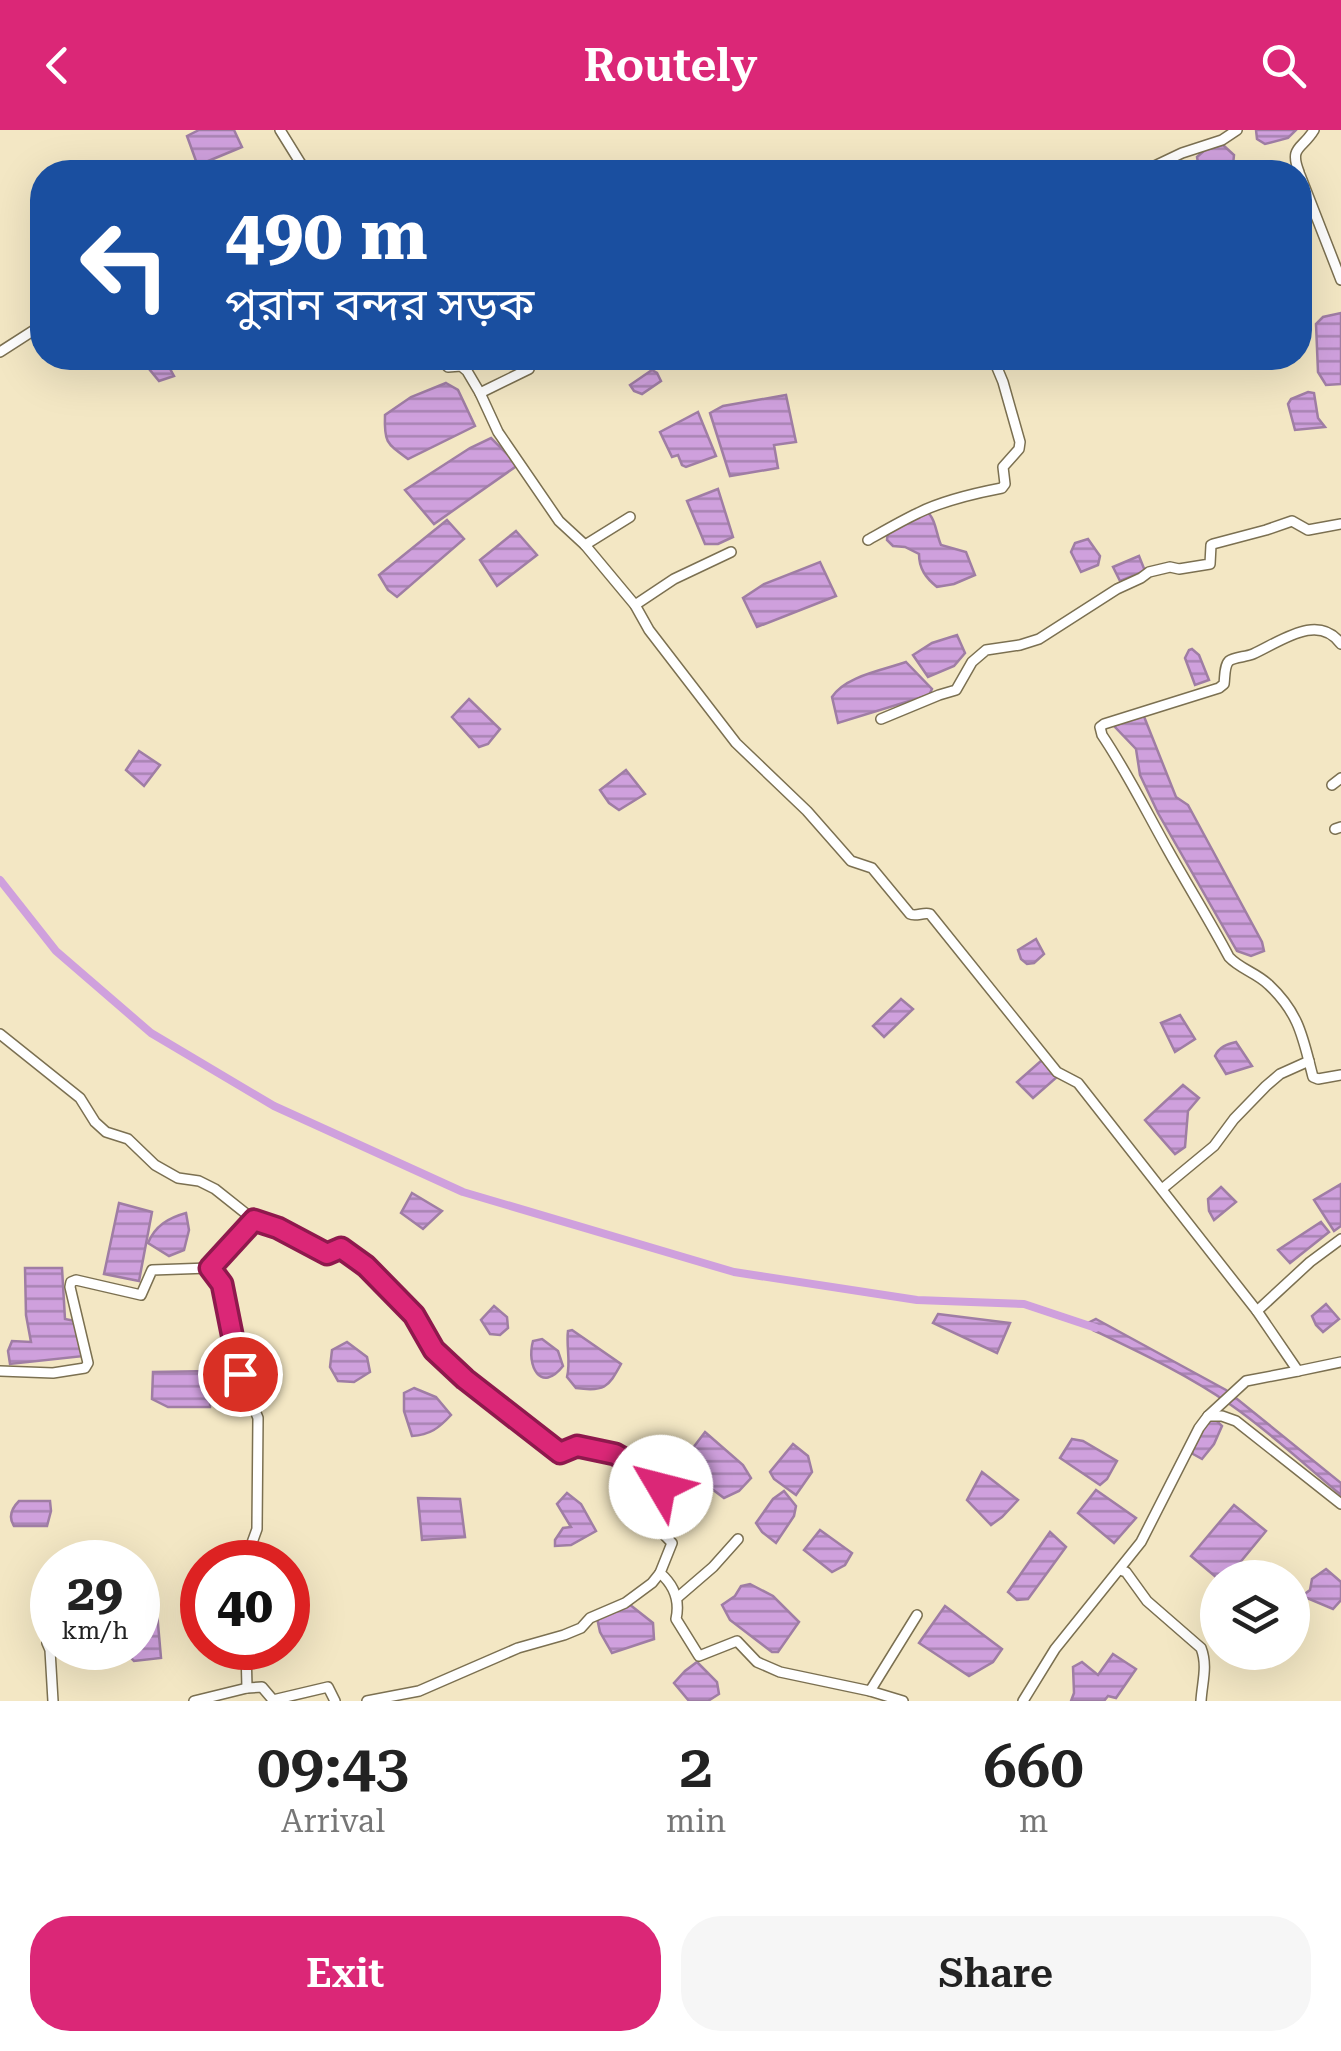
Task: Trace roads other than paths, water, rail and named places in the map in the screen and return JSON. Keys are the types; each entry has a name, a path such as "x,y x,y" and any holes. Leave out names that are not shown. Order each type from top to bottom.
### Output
{"street":[{"path":"280,130 299,160"},
{"path":"1167,160 1238,130"},
{"path":"1294,160 1295,153 1314,130"},
{"path":"1312,205 1341,280"},
{"path":"0,352 30,333"},
{"path":"466,370 498,432 558,521 585,545 635,604 649,630 736,743 807,811 851,861 872,868 910,914 930,914 1058,1072 1078,1084 1256,1311 1298,1371"},
{"path":"480,394 526,370"},
{"path":"868,540 920,512 981,490 1002,488 1003,467 1019,449 1020,442 998,370"},
{"path":"585,545 630,517"},
{"path":"881,719 956,690 972,662 986,650 1039,639 1149,572 1170,566 1179,569 1210,564 1213,544 1292,521 1308,530 1341,524"},
{"path":"635,604 674,579 730,552"},
{"path":"1341,644 1330,632 1314,630 1290,636 1230,660 1224,684 1219,688 1100,727 1230,958 1269,985 1293,1013 1316,1080 1341,1075"},
{"path":"0,1034 80,1098 106,1132 128,1139 156,1165 178,1178 215,1189 254,1220 327,1254 341,1248 366,1266 414,1315 434,1350 560,1453 577,1446 615,1454 660,1484 645,1515 672,1543 660,1573 625,1603 590,1618 581,1628 518,1648 419,1691 367,1701"},
{"path":"1162,1189 1214,1146 1234,1118 1266,1086 1280,1074 1309,1060"},
{"path":"0,1371 53,1373 85,1368 88,1363 72,1282 141,1295 152,1270 210,1268 254,1220"},
{"path":"1256,1311 1341,1239"},
{"path":"210,1268 222,1284 240,1374 258,1418 256,1529 252,1540"},
{"path":"1023,1701 1065,1636 1148,1530 1208,1416 1252,1378 1341,1362"},
{"path":"1208,1416 1236,1421 1341,1504"},
{"path":"677,1598 714,1568 738,1539"},
{"path":"1120,1570 1126,1572 1146,1602 1201,1648 1205,1676 1202,1701"},
{"path":"660,1573 672,1584 679,1608 676,1620 699,1656 737,1641 757,1662 780,1672 904,1701"},
{"path":"870,1691 917,1616"},
{"path":"52,1670 54,1701"},
{"path":"247,1670 247,1688"},
{"path":"194,1701 247,1688 262,1688 273,1700 328,1687 335,1701"}],"waterway":[{"path":"0,880 56,951 151,1033 274,1106 463,1192 734,1272 917,1300 1024,1304 1096,1328"}]}
